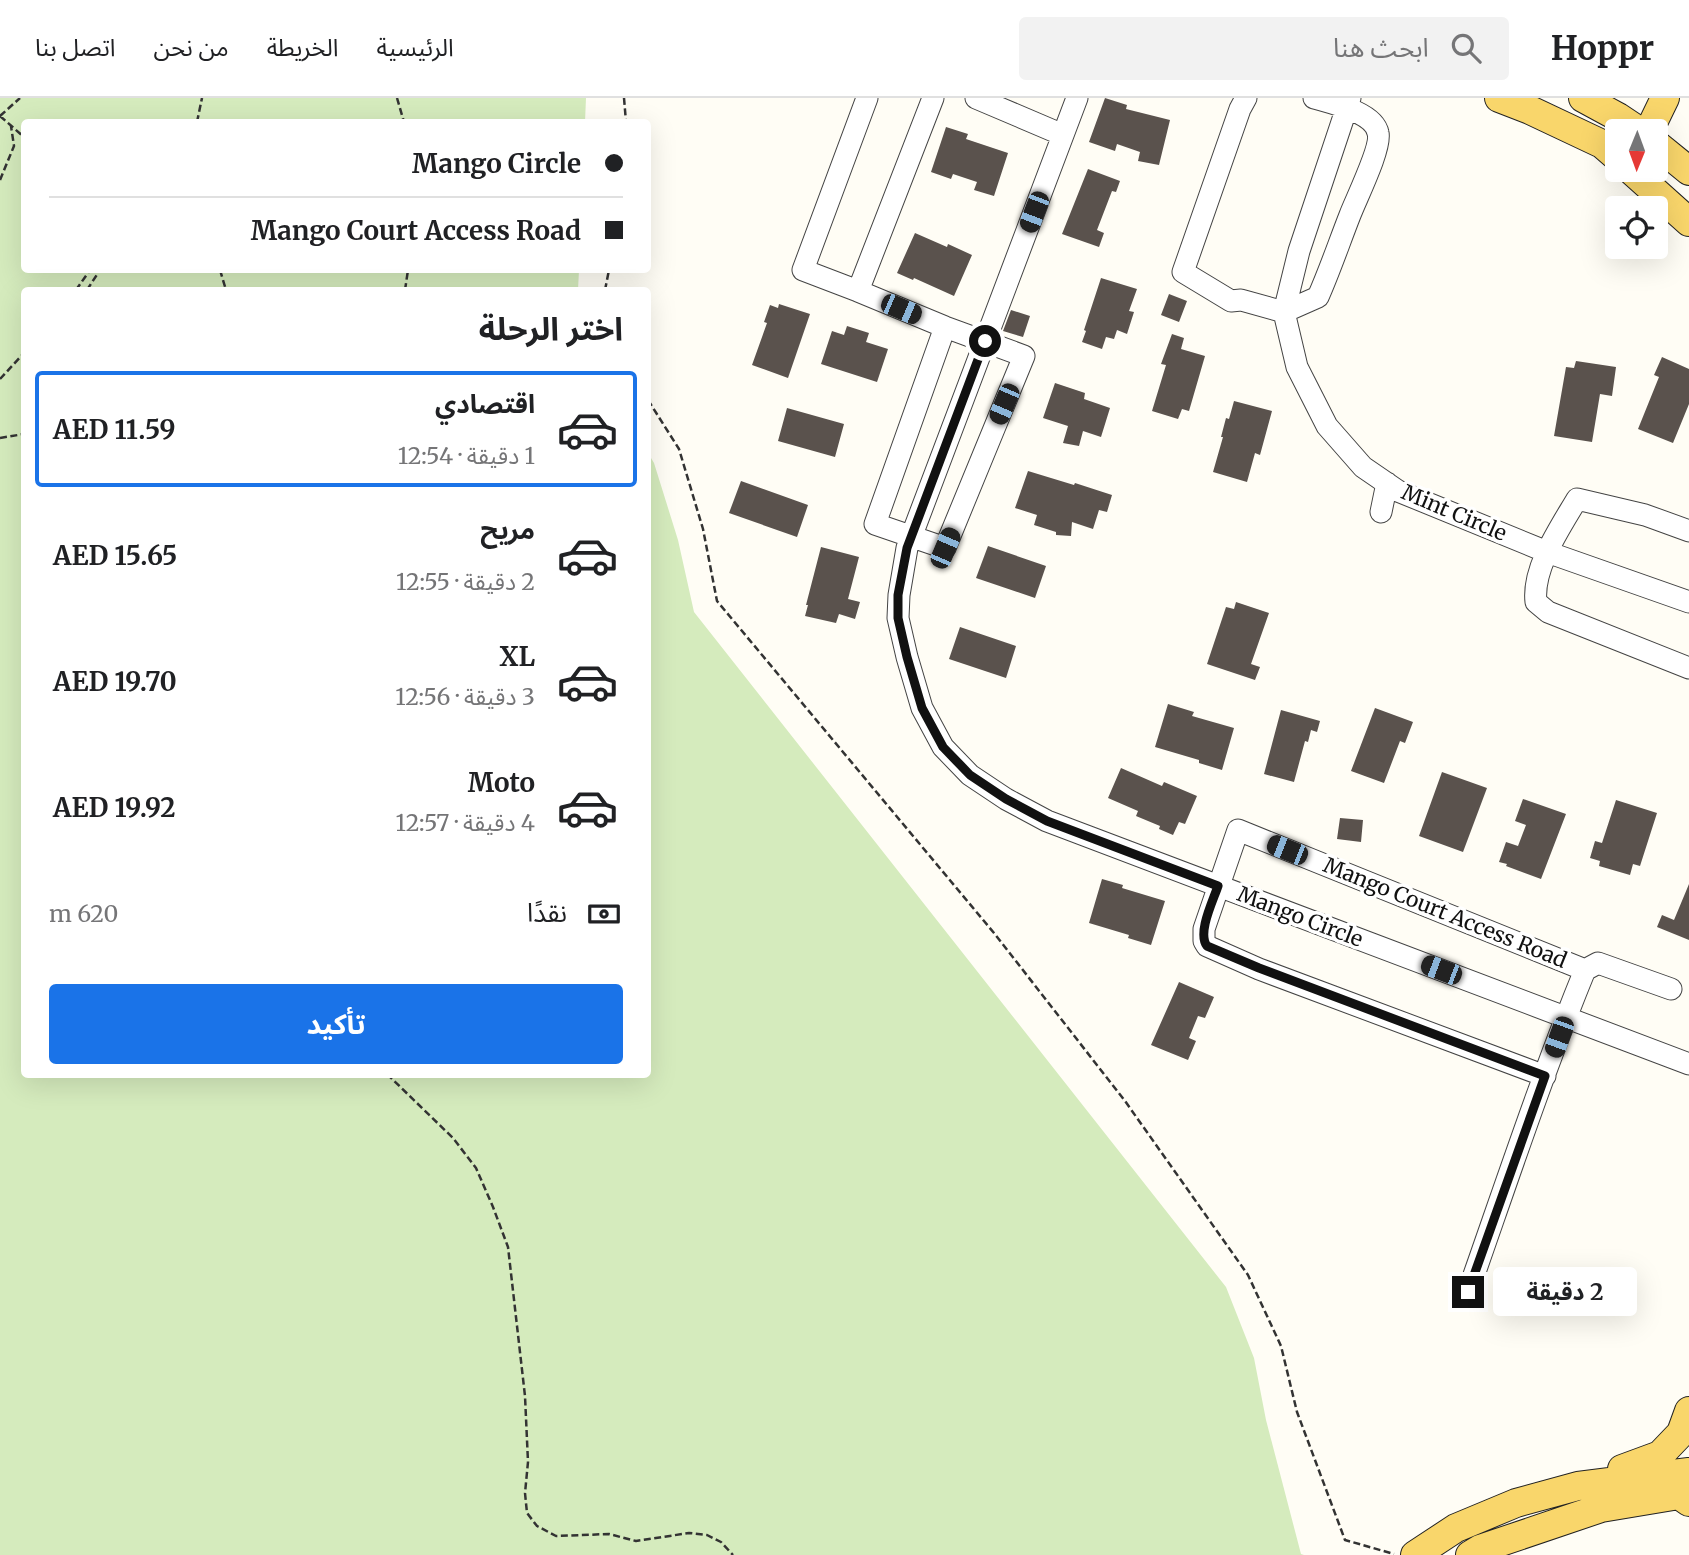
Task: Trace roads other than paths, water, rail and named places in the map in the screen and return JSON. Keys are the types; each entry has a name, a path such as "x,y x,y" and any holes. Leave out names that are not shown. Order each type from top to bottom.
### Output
{"main road":[{"path":"1499,98 1530,110 1605,148"},
{"path":"1583,98 1629,116"},
{"path":"1655,119 1665,98"},
{"path":"1668,154 1689,171"},
{"path":"1644,182 1689,222"},
{"path":"1415,1555 1455,1528 1516,1503 1578,1486 1660,1455 1681,1433 1689,1410"},
{"path":"1578,1486 1689,1472"},
{"path":"1470,1555 1480,1549 1601,1508 1679,1495 1689,1502"}],"street":[{"path":"867,98 803,270 1024,356 945,548 875,524 945,327"},
{"path":"858,291 933,98"},
{"path":"976,98 1063,135"},
{"name":"Mango Circle","path":"1076,98 907,548 898,595 898,618 922,708 943,747 970,775 1006,799 1047,821 1689,1064"},
{"path":"1246,98 1183,272 1231,301 1241,300 1284,312 1318,297 1331,270 1377,147 1378,133 1372,121 1349,103 1314,98"},
{"name":"Mint Circle","path":"1349,103 1299,251 1284,312 1297,367 1327,426 1363,467 1398,491 1547,552 1689,602"},
{"path":"1381,512 1387,483"},
{"path":"1689,531 1645,515 1577,499 1547,552 1534,589 1536,602 1548,612 1689,668"},
{"name":"Mango Court Access Road","path":"1218,886 1238,830 1585,970 1565,1017 1468,1292"},
{"path":"1218,886 1204,929 1207,946 1545,1076"},
{"path":"1585,970 1598,963 1671,989"}]}
